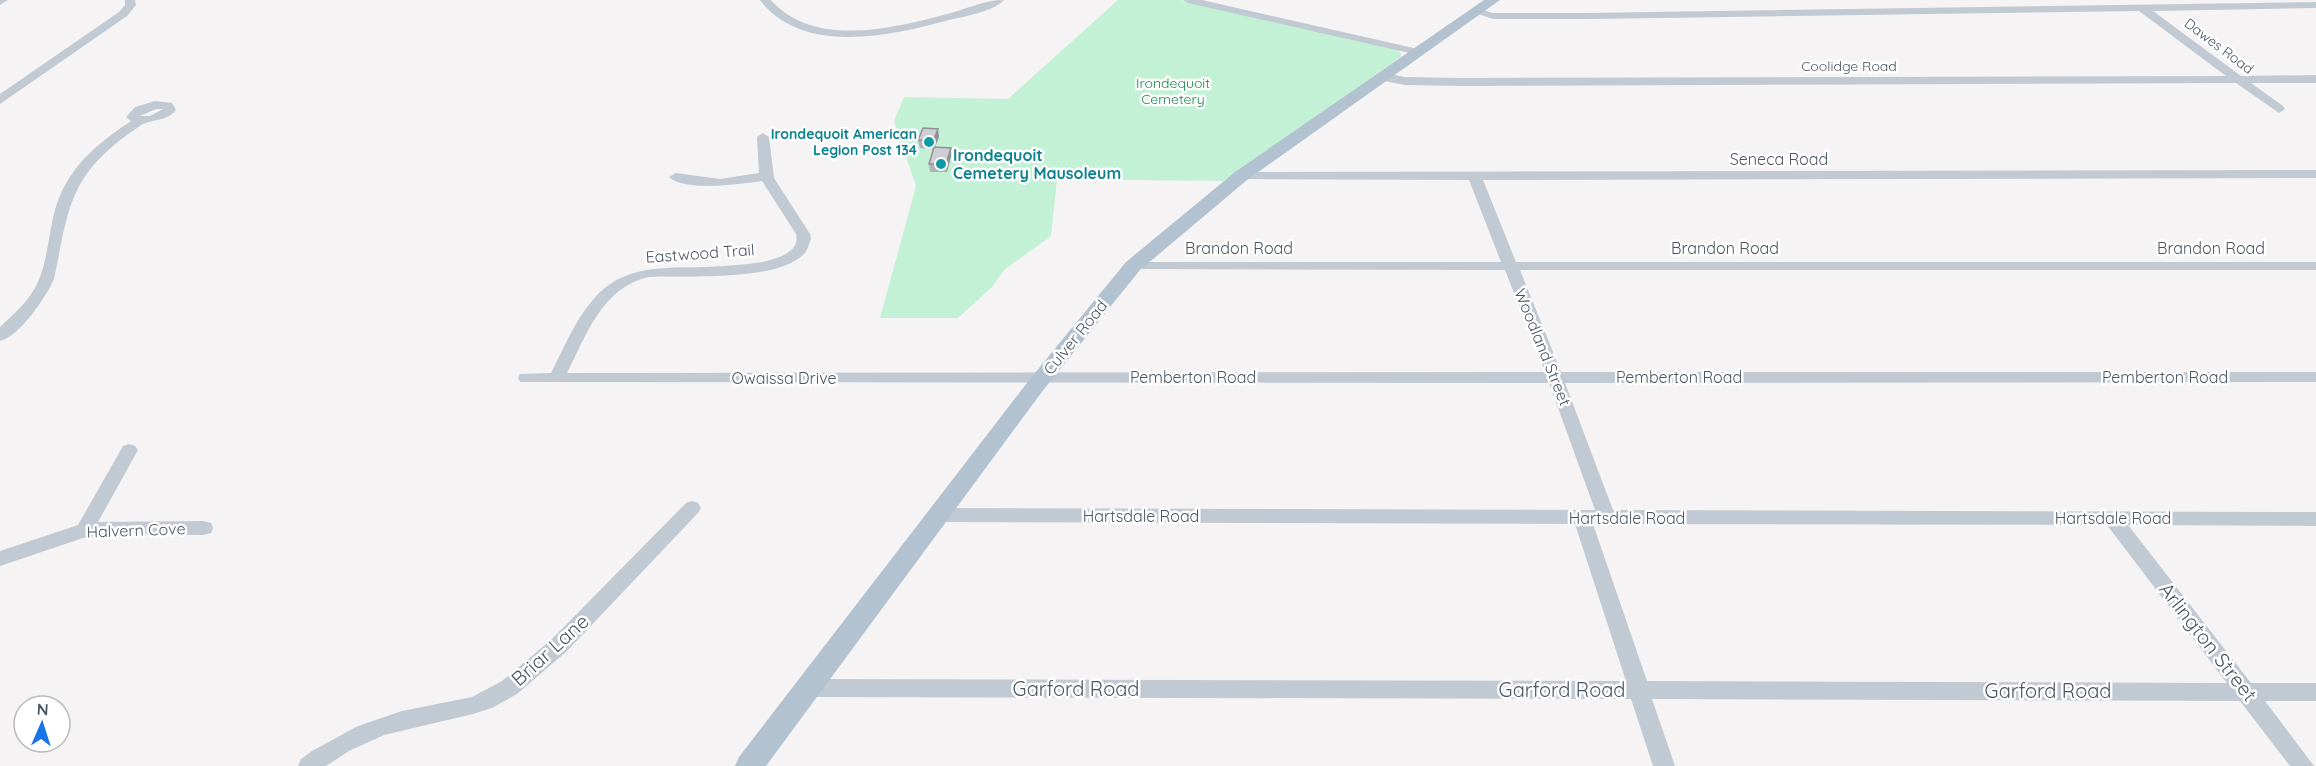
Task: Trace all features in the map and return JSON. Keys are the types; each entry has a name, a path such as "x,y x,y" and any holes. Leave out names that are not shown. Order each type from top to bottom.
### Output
{"main road":[{"name":"Culver Road","path":"749,766 937,514 1042,378 1133,266 1241,176 1383,77 1482,4"}],"street":[{"path":"0,100 123,14 131,5 130,0"},
{"path":"765,0 772,9 789,21 810,29 837,33 896,29 974,12 999,0"},
{"path":"1188,0 1418,52"},
{"path":"1482,4 1493,16 2316,5"},
{"name":"Dawes Road","path":"2142,8 2279,109"},
{"name":"Coolidge Road","path":"1383,77 1416,82 2316,79"},
{"path":"0,336 42,292 67,196 76,177 92,158 141,120"},
{"path":"676,177 720,183 766,176 762,137"},
{"name":"Eastwood Trail","path":"556,378 597,303 607,292 622,283 640,275 661,272 758,268 779,264 794,256 803,246 803,232 779,200 766,176"},
{"name":"Seneca Road","path":"1241,176 2313,176"},
{"name":"Woodland Street","path":"1475,177 1607,518"},
{"name":"Brandon Road","path":"1133,266 2316,266"},
{"name":"Pemberton Road","path":"1042,378 1077,376 2316,377"},
{"name":"Owaissa Drive","path":"526,378 1042,378"},
{"path":"84,531 129,450"},
{"name":"Briar Lane","path":"309,766 346,743 377,728 401,720 464,709 495,696 520,680 563,642 692,508"},
{"name":"Hartsdale Road","path":"937,514 2316,519"},
{"path":"1582,518 1664,766"},
{"name":"Arlington Street","path":"2112,518 2303,766"},
{"name":"Halvern Cove","path":"0,559 38,544 84,531 128,528 204,528"},
{"name":"Garford Road","path":"807,688 2316,692"}],"green space":[{"name":"Irondequoit Cemetery","path":"1118,0 1180,0 1392,49 1399,51 1402,56 1223,181 1057,179 1051,236 1004,270 992,287 958,318 880,318 916,186 894,121 904,97 1008,99"}],"building":[{"path":"923,128 938,129 933,141 918,140"},
{"path":"934,147 951,148 946,164 929,164"}],"place":[{"name":"Irondequoit American Legion Post 134","path":"929,142"},
{"name":"Irondequoit Cemetery Mausoleum","path":"941,164"}]}
